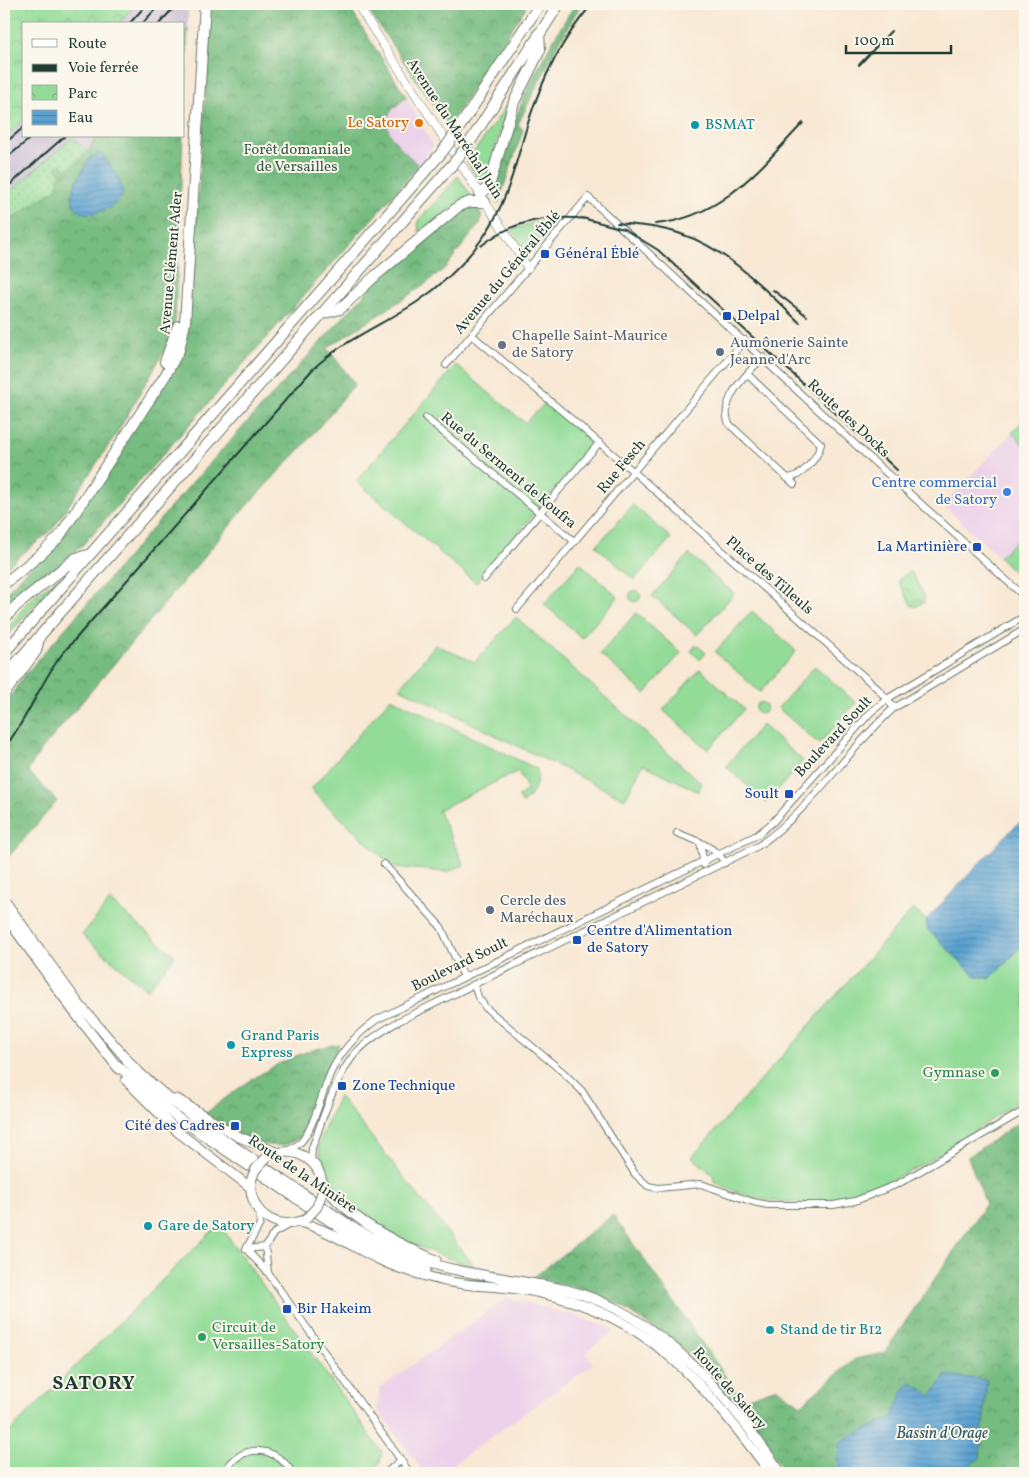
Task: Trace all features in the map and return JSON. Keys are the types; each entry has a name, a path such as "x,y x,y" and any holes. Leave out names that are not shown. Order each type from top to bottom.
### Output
{"main road":[{"name":"Avenue Clément Ader","path":"4,576 36,552 54,533 153,385 171,350 180,323 201,4"},
{"name":"Avenue Clément Ader","path":"4,584 59,537 165,376 179,350 185,323 205,4"},
{"path":"4,653 442,151 540,4"},
{"path":"4,677 325,313 452,165 468,145 559,4"},
{"path":"325,313 340,309 388,264 459,206 483,198 489,186 514,102 540,50 539,33"},
{"path":"4,618 16,606 76,558 89,555"},
{"path":"4,626 27,598"},
{"path":"4,694 36,651 40,635"},
{"path":"4,900 78,1003 127,1061 204,1118 237,1136 282,1152 297,1153 311,1161 319,1171 323,1187 317,1207 298,1222"},
{"path":"4,914 72,1009 117,1065 124,1078 144,1100 178,1132 251,1184"},
{"name":"Route de la Minière","path":"127,1061 182,1111 363,1233 422,1260 481,1275"},
{"name":"Route de la Minière","path":"117,1065 178,1118 353,1237 417,1268 492,1286"},
{"path":"282,1152 267,1157 255,1170 251,1184 252,1200 259,1212 274,1222 298,1222 406,1270 458,1283 492,1286"},
{"path":"323,1187 349,1210 393,1239 436,1260 481,1275"},
{"name":"Route de Satory","path":"481,1275 569,1291 619,1312 649,1329 698,1370 730,1407 781,1473"},
{"name":"Route de Satory","path":"492,1286 535,1291 566,1299 598,1311 645,1335 691,1376 724,1413 771,1473"}],"street":[{"name":"Avenue du Maréchal Juin","path":"357,4 528,268"},
{"name":"Avenue du Général Éblé","path":"446,365 588,197"},
{"name":"Route des Docks","path":"588,197 1025,597"},
{"name":"Place des Tilleuls","path":"472,336 634,472 887,699 894,708"},
{"name":"Rue Fesch","path":"517,608 745,340"},
{"path":"763,356 738,385 727,408 726,419 728,424 794,484"},
{"path":"747,374 821,444 812,462 795,477 787,478"},
{"name":"Rue du Serment de Koufra","path":"426,418 575,542"},
{"path":"484,579 599,443"},
{"name":"Boulevard Soult","path":"282,1152 300,1143 308,1130 331,1072 340,1057 364,1029 386,1014 757,835 773,822 870,713 887,699 1025,616"},
{"name":"Boulevard Soult","path":"311,1161 312,1148 342,1073 369,1040 392,1025 725,863 773,836 894,708 1025,629"},
{"path":"840,747 849,754"},
{"path":"678,833 700,842 720,854 725,863"},
{"path":"700,842 703,862 705,869 708,871"},
{"path":"384,864 441,927 464,977"},
{"path":"474,984 478,998 486,1008 564,1073 582,1091 635,1174 648,1186 658,1188 701,1184 753,1202 768,1205 832,1205 854,1201 898,1184 1025,1110"},
{"path":"246,1249 260,1224 259,1212"},
{"path":"268,1273 265,1247 274,1234 298,1222"},
{"path":"246,1249 265,1247"},
{"path":"246,1249 268,1273 410,1473"},
{"path":"224,1473 232,1461 240,1455 255,1449 277,1456 292,1473"},
{"path":"386,1473 400,1460"}],"shaded area":[{"path":"136,4 192,4 188,8 188,28 185,32 185,22 120,22"},
{"path":"407,98 433,146 419,166 396,143 386,123 386,116 393,106"},
{"path":"22,122 22,138 73,138 4,196 4,138"},
{"path":"73,138 96,138 87,153"},
{"name":"Centre commercial de Satory","path":"1012,433 1025,446 1025,533 999,557 943,505"},
{"path":"507,1298 577,1316 615,1330 588,1350 587,1355 593,1364 441,1473 424,1473 377,1409 380,1388"}],"green space":[{"path":"4,4 136,4 120,22 22,22 22,122 4,138"},
{"name":"Forêt domaniale de Versailles","path":"212,4 347,4 407,98 395,107 389,115 387,124 389,132 395,141 419,166 80,548 7,608 4,606 4,597 11,587 63,534 176,358 189,324"},
{"path":"364,4 528,4 448,126"},
{"path":"575,4 581,4 557,46 518,124 523,130 498,204 495,193 496,182 515,119 532,79"},
{"path":"188,28 185,97 185,32"},
{"path":"509,102 511,104 498,138 489,177 480,181 467,162"},
{"path":"72,138 87,153 67,170 60,164 56,168 61,173 56,189 4,224 4,196"},
{"path":"96,138 183,138 175,321 165,350 117,433 52,530 4,569 4,224 56,189 56,168 60,164 66,169 87,153"},
{"path":"458,176 472,197 465,199 419,232 418,221"},
{"path":"476,207 482,216 481,222 445,268 423,286 327,348 355,384 302,447 250,502 39,753 28,771 57,801 4,862 4,706 24,676 190,485 372,286 466,208"},
{"path":"560,220 530,253 511,230 532,223"},
{"path":"456,365 525,423 546,402 594,443 476,583 356,481"},
{"path":"1025,418 1025,446 1012,433"},
{"path":"633,505 671,538 634,580 596,546"},
{"path":"1025,533 1025,582 999,557"},
{"path":"689,554 734,594 697,635 652,596"},
{"path":"580,563 618,597 582,638 544,604"},
{"path":"909,572 912,573 925,598 924,602 915,607 911,605 898,580"},
{"path":"59,577 4,640 4,633 30,599"},
{"path":"635,590 641,596 635,602 629,596"},
{"path":"752,611 796,651 760,692 715,652"},
{"path":"636,613 681,653 645,694 600,654"},
{"path":"516,617 701,783 699,792 643,764 625,799 400,688 435,645 475,662"},
{"path":"696,645 706,653 700,660 691,651"},
{"path":"815,666 856,703 819,744 778,708"},
{"path":"700,669 744,709 708,750 663,710"},
{"path":"391,698 537,769 538,774 534,788 529,797 522,803 518,796 528,790 518,771 438,810 464,865 447,872 393,867 315,794 312,788"},
{"path":"761,702 767,708 761,714 755,708"},
{"path":"762,725 803,761 766,803 726,766"},
{"path":"110,901 175,956 147,990 82,935"},
{"path":"913,909 926,920 928,930 974,975 990,979 1025,943 1025,1097 933,1158 902,1175 869,1189 834,1199 798,1203 760,1199 742,1194 714,1182 713,1175 692,1157"},
{"path":"339,1044 300,1137 288,1144 276,1146 252,1140 205,1114 251,1080 284,1061 320,1048"},
{"path":"339,1096 475,1267 399,1238 364,1217 334,1191 326,1175 318,1144"},
{"path":"1025,1118 1025,1473 785,1473 762,1437 686,1351 620,1305 575,1288 534,1277 613,1215 742,1400 777,1388 801,1405 855,1359 884,1353 986,1204 968,1157"},
{"name":"Circuit de Versailles-Satory","path":"219,1224 382,1452 380,1463 369,1473 4,1473 4,1437"}],"water":[{"path":"101,153 119,178 123,194 109,208 100,212 83,212 76,209 73,202 74,188 90,157"},
{"path":"1025,818 1025,943 990,979 974,975 928,930 926,920 1012,829"},
{"name":"Bassin d'Orage","path":"946,1375 987,1380 980,1458 958,1473 837,1473 839,1442 893,1417 903,1391 910,1382 931,1396"}],"railway":[{"path":"131,22 147,4"},
{"path":"144,22 160,4"},
{"path":"161,22 177,4"},
{"path":"4,748 63,653 312,370 350,341 427,295 454,272 477,246 492,223 505,195 528,123 546,75 571,31 592,4"},
{"path":"859,65 891,31"},
{"path":"655,224 679,220 700,212 720,201 755,173 803,123"},
{"path":"4,144 22,129"},
{"path":"4,160 31,138"},
{"path":"4,190 63,138"},
{"path":"582,218 624,229 658,250 897,470"},
{"path":"481,246 493,237 518,225 545,219 587,219"},
{"path":"617,223 673,232 698,241 730,260 745,272 800,323"},
{"path":"773,290 807,316"}],"place":[{"name":"Le Satory","path":"419,123"},
{"name":"BSMAT","path":"695,125"},
{"name":"Général Éblé","path":"545,254"},
{"name":"Delpal","path":"727,316"},
{"name":"Chapelle Saint-Maurice de Satory","path":"502,345"},
{"name":"Aumônerie Sainte Jeanne d'Arc","path":"720,352"},
{"name":"Centre commercial de Satory","path":"1007,492"},
{"name":"La Martinière","path":"977,547"},
{"name":"Soult","path":"789,794"},
{"name":"Cercle des Maréchaux","path":"490,910"},
{"name":"Centre d'Alimentation de Satory","path":"577,940"},
{"name":"Grand Paris Express","path":"231,1045"},
{"name":"Gymnase","path":"995,1073"},
{"name":"Zone Technique","path":"342,1086"},
{"name":"Cité des Cadres","path":"235,1126"},
{"name":"Gare de Satory","path":"148,1226"},
{"name":"Bir Hakeim","path":"287,1309"},
{"name":"Stand de tir B12","path":"770,1330"},
{"name":"Circuit de Versailles-Satory","path":"202,1337"}],"district":[{"name":"SATORY","path":"94,1384"}]}
